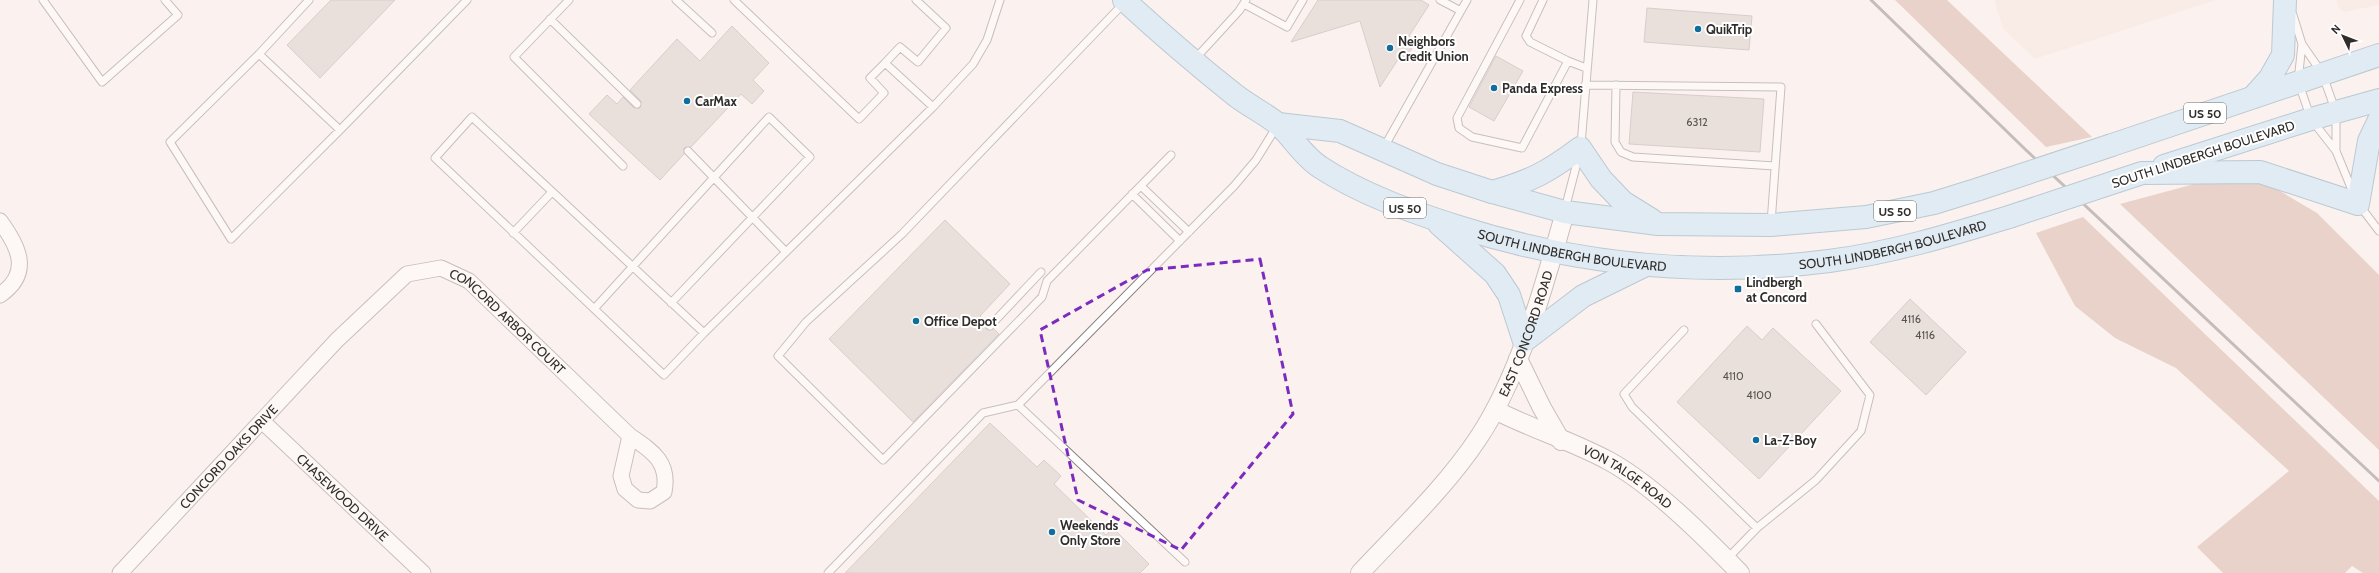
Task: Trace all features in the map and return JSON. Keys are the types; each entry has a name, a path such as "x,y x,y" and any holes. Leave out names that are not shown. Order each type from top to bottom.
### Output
{"main road":[{"path":"2253,97 2270,78 2283,55 2287,0"},
{"name":"SOUTH LINDBERGH BOULEVARD","path":"1125,1 1192,62 1243,101 1278,124 1318,166 1370,193 1432,218 1515,244 1553,252 1646,265 1700,268 1765,267 1831,260 1897,248 2009,217 2311,119 2379,100"},
{"name":"SOUTH LINDBERGH BOULEVARD","path":"1278,124 1340,131 1382,151 1437,174 1492,192 1565,212 1658,224 1771,225 1866,217 1934,203 2379,55"},
{"path":"2142,174 2260,172 2358,204 2369,141 2379,120"},
{"path":"1492,192 1526,183 1554,168 1580,148 1601,179 1623,202 1658,224"},
{"path":"1432,218 1495,274 1509,295 1521,350 1583,296 1646,265"}],"street":[{"name":"EAST CONCORD ROAD","path":"1360,573 1441,487 1479,437 1495,410 1521,350 1565,212"},
{"path":"0,221 11,236 21,263 16,280 0,295"},
{"name":"CONCORD ARBOR COURT","path":"337,340 407,274 441,268 469,281 630,436"},
{"name":"CONCORD OAKS DRIVE","path":"120,573 337,340"},
{"path":"1521,350 1542,408 1561,441"},
{"name":"VON TALGE ROAD","path":"1495,410 1561,441 1608,460 1628,473 1740,573"},
{"name":"CHASEWOOD DRIVE","path":"262,421 423,573"}],"lane":[{"path":"42,0 102,82 178,15 165,0"},
{"path":"308,0 259,54 170,142 231,239 467,0"},
{"path":"569,0 514,57 623,166"},
{"path":"676,0 712,33"},
{"path":"734,0 859,119 884,93 870,78 900,46 918,62 946,28 916,0"},
{"path":"704,333 472,117 435,158 664,375 704,333 933,107 973,64 987,40 1000,0"},
{"path":"1192,62 1245,2 1287,27 1303,0"},
{"path":"1440,0 1461,11"},
{"path":"1382,151 1467,0"},
{"path":"1520,0 1477,77 1456,122 1459,128 1466,135 1522,148 1568,61"},
{"path":"1543,0 1526,36 1530,42 1568,61 1586,68"},
{"name":"EAST CONCORD ROAD","path":"1565,212 1580,148 1585,118 1586,68 1590,23 1594,0"},
{"path":"2287,0 2302,44 2322,73 2336,112 2336,151"},
{"path":"1125,1 902,234 806,322 778,356 878,458 883,460 1042,298 1047,281 1171,155"},
{"path":"550,19 637,104"},
{"path":"2302,44 2298,81 2311,119 2336,151 2358,204 2379,231"},
{"path":"259,54 340,130"},
{"path":"885,62 933,107"},
{"path":"1585,85 1781,87 1771,225"},
{"path":"1616,85 1615,142 1621,152 1633,157 1775,166"},
{"path":"594,309 634,268 713,177 769,117 810,157 671,302"},
{"path":"828,573 983,413 1018,405 1189,232 1256,160 1278,124"},
{"path":"688,151 786,252"},
{"path":"1141,186 1189,232"},
{"path":"513,233 552,192"},
{"path":"1132,194 1180,241"},
{"path":"990,326 1040,272"},
{"path":"1726,559 1757,528 1816,480 1861,431 1870,395 1816,324"},
{"path":"1684,330 1624,394 1632,407 1757,528"},
{"path":"1018,405 1185,562"}],"highlighted area":[{"path":"1260,259 1293,414 1181,550 1078,500 1040,330 1147,270"}],"shaded area":[{"path":"1895,0 1947,0 2092,137 2046,147"},
{"path":"1994,0 2216,0 2035,59 2003,29"},
{"path":"2336,0 2379,0 2379,5 2344,12 2339,8"},
{"path":"2213,179 2263,181 2317,213 2379,275 2379,450 2120,204"},
{"path":"2083,217 2379,501 2379,573 2363,573 2352,566 2345,573 2223,573 2197,547 2289,471 2176,368 2115,338 2075,306 2036,233"}],"building":[{"path":"331,0 395,0 320,78 287,45"},
{"name":"Neighbors Credit Union","path":"1318,0 1421,0 1429,5 1409,36 1416,41 1406,58 1401,55 1380,87 1360,21 1291,42"},
{"name":"QuikTrip","path":"1647,8 1752,16 1749,50 1644,42"},
{"name":"CarMax","path":"732,26 769,63 753,80 764,91 752,104 741,94 691,147 684,148 684,154 660,180 589,114 607,95 617,104 623,97 634,108 640,108 641,101 630,90 677,39 700,61"},
{"name":"Panda Express","path":"1496,56 1523,71 1494,121 1469,107"},
{"path":"1633,92 1764,99 1760,152 1629,144"},
{"name":"Office Depot","path":"945,220 1010,284 980,316 986,322 986,329 994,329 999,334 913,422 829,339"},
{"path":"1910,299 1966,352 1926,395 1870,342"},
{"name":"La-Z-Boy","path":"1747,326 1762,340 1773,328 1841,391 1759,479 1677,402"},
{"path":"990,423 1037,467 1044,460 1061,476 1054,484 1106,535 1113,528 1149,564 1140,573 845,573"}],"railway":[{"path":"1871,0 2027,151 2379,481"}],"place":[{"name":"QuikTrip","path":"1698,29"},
{"name":"Neighbors Credit Union","path":"1390,48"},
{"name":"Panda Express","path":"1494,88"},
{"name":"CarMax","path":"687,101"},
{"name":"Lindbergh at Concord","path":"1738,289"},
{"name":"Office Depot","path":"916,321"},
{"name":"La-Z-Boy","path":"1756,440"},
{"name":"Weekends Only Store","path":"1052,532"}]}
